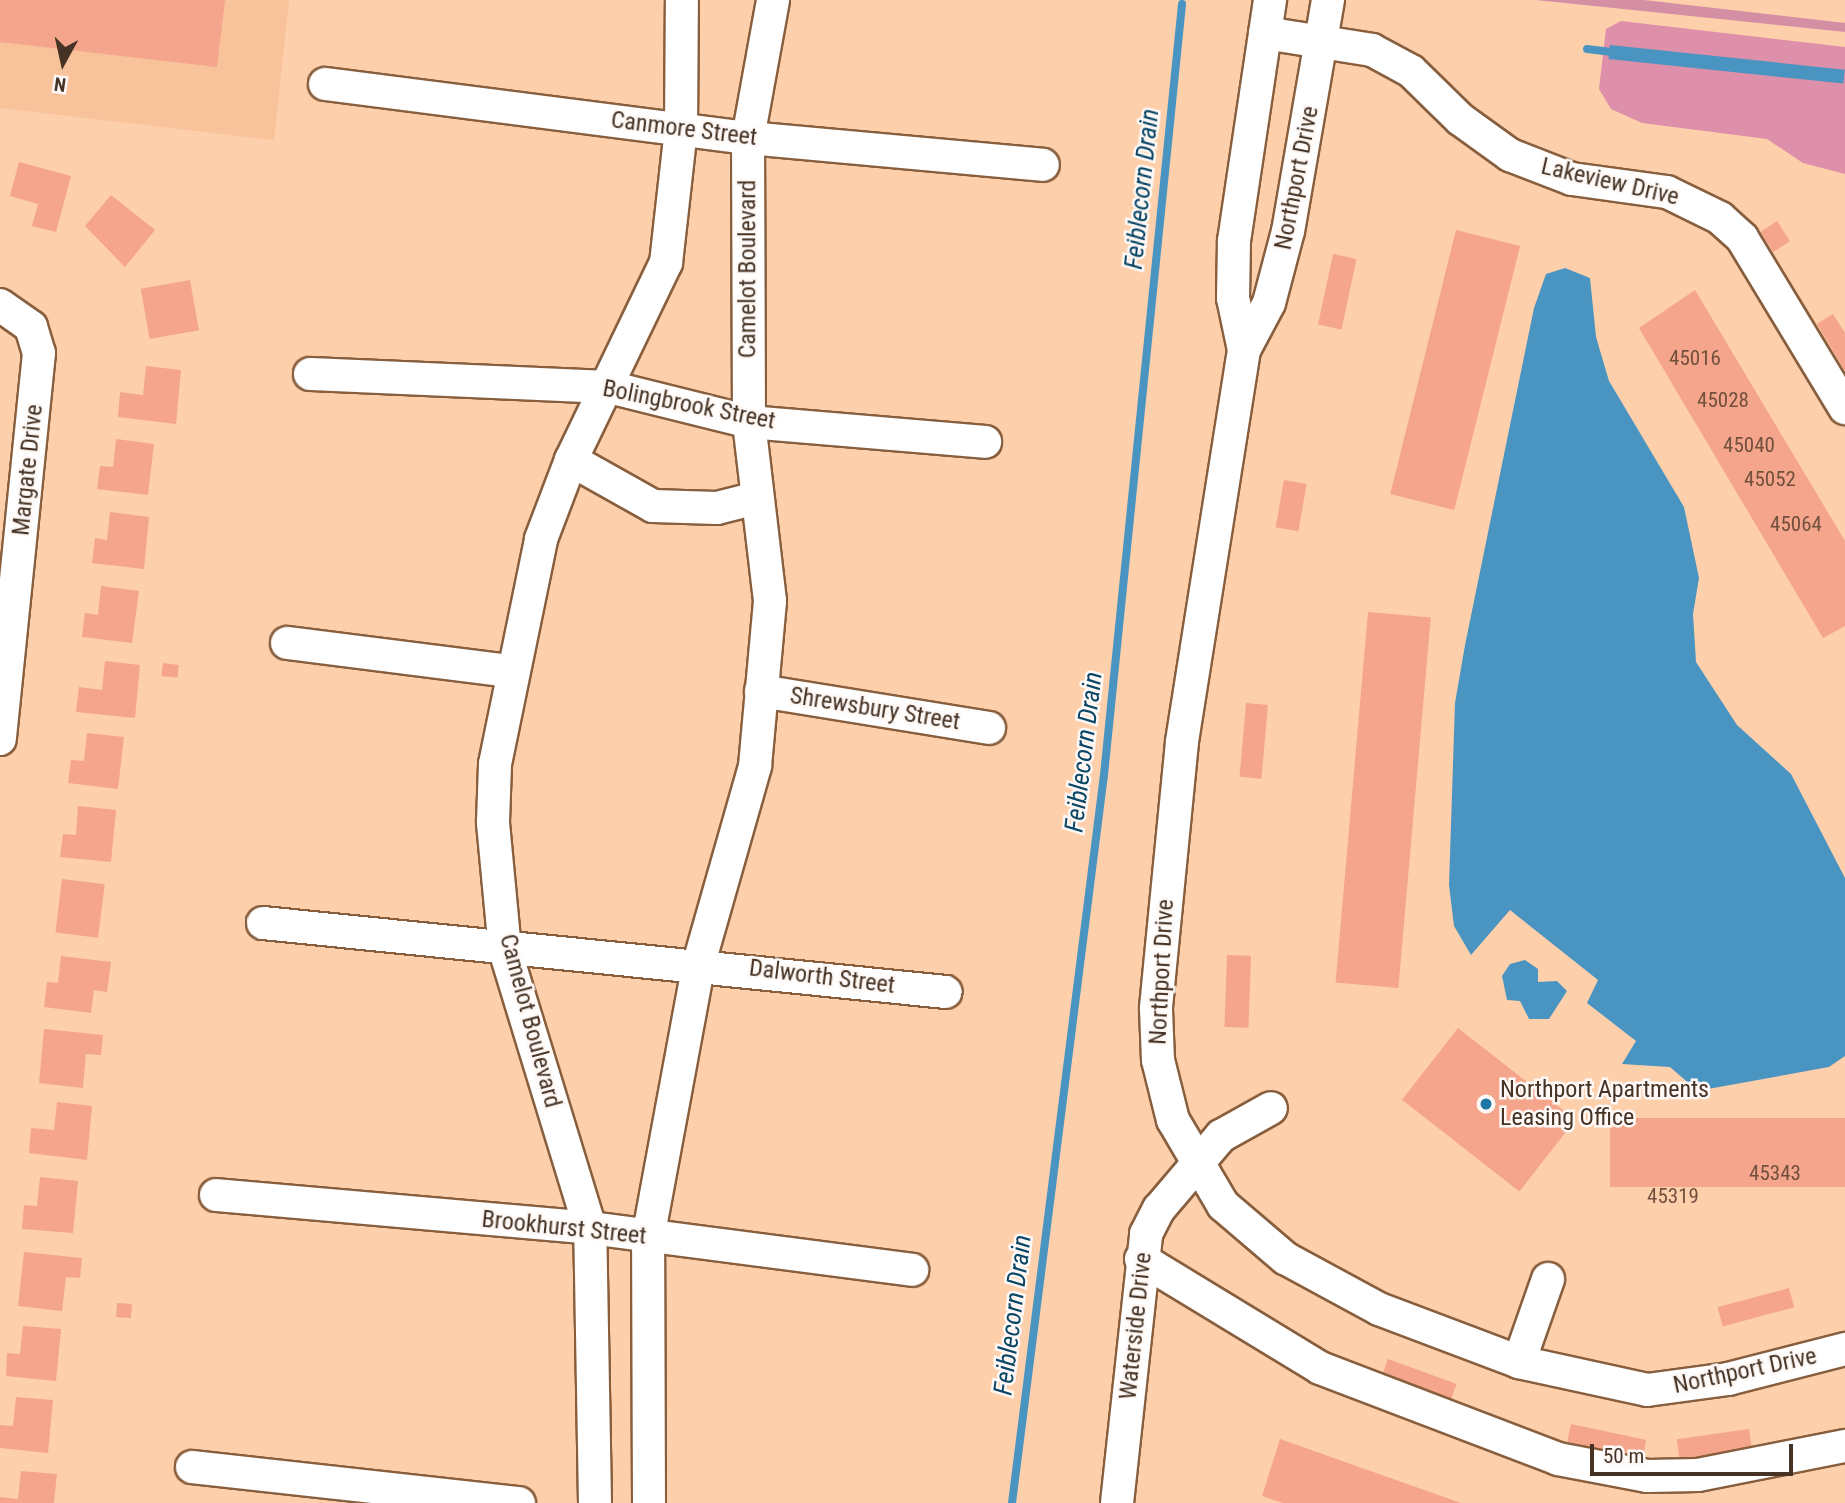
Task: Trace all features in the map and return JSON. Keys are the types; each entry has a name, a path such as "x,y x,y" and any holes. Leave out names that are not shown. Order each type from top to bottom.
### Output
{"street":[{"name":"Camelot Boulevard","path":"595,1503 590,1228 505,950 493,822 510,671 541,539 571,460 610,387 666,263 681,130 682,0"},
{"name":"Camelot Boulevard","path":"649,1503 648,1237 699,963 755,765 770,601 749,422 748,138 774,0"},
{"name":"Northport Drive","path":"1244,350 1233,298 1234,240 1270,0"},
{"name":"Northport Drive","path":"1328,0 1288,231 1269,303 1244,350 1182,742 1156,1009 1164,1089 1194,1164 1223,1205 1285,1258 1379,1309 1519,1362 1647,1390 1728,1379 1845,1349"},
{"name":"Lakeview Drive","path":"1265,33 1322,40 1393,59 1484,139 1544,171 1667,192 1720,218 1742,238 1845,408"},
{"name":"Canmore Street","path":"325,84 748,138 1043,165"},
{"name":"Margate Drive","path":"0,305 31,327 39,353 0,739"},
{"name":"Bolingbrook Street","path":"310,374 610,387 749,422 985,442"},
{"path":"571,460 653,506 717,508 757,498"},
{"path":"288,643 510,671"},
{"name":"Shrewsbury Street","path":"761,691 989,727"},
{"path":"263,923 505,950 699,963"},
{"name":"Dalworth Street","path":"699,963 946,992"},
{"name":"Waterside Drive","path":"1117,1503 1141,1259 1159,1209 1194,1164 1221,1136 1271,1108"},
{"name":"Brookhurst Street","path":"216,1195 590,1228 912,1270"},
{"path":"1141,1259 1320,1368 1569,1462 1647,1476 1698,1475 1845,1446"},
{"path":"1519,1362 1548,1279"},
{"path":"192,1466 519,1503"}],"shaded area":[{"path":"0,0 289,0 274,140 0,108"},
{"path":"1536,0 1644,0 1845,23 1845,32"},
{"path":"1621,21 1845,47 1845,174 1803,163 1767,139 1642,123 1611,109 1599,89 1606,29"}],"water":[{"path":"1610,45 1845,70 1843,84 1609,59"},
{"path":"1565,268 1590,278 1596,337 1609,381 1684,507 1699,578 1693,614 1696,662 1737,725 1791,774 1845,878 1845,1056 1829,1067 1708,1089 1692,1086 1670,1067 1622,1064 1636,1041 1587,1003 1598,980 1510,910 1471,955 1454,926 1449,885 1455,703 1534,308 1546,274"},
{"path":"1525,960 1538,969 1538,982 1557,981 1567,991 1549,1019 1529,1019 1520,1001 1507,1000 1502,976 1510,964"}],"building":[{"path":"0,0 225,0 217,67 0,42"},
{"path":"19,162 71,176 56,232 32,226 38,204 10,196"},
{"path":"111,195 155,230 125,267 85,226"},
{"path":"1777,221 1790,241 1773,252 1760,232"},
{"path":"1456,230 1520,246 1454,510 1390,494"},
{"path":"1333,254 1356,259 1342,329 1318,324"},
{"path":"190,280 199,330 150,339 141,289"},
{"path":"1695,290 1845,541 1845,626 1823,638 1639,328"},
{"path":"1833,314 1845,333 1845,371 1817,324"},
{"path":"146,366 181,370 176,424 118,417 120,392 143,395"},
{"path":"116,439 154,444 148,495 97,489 100,466 113,467"},
{"path":"1284,480 1307,484 1298,531 1276,527"},
{"path":"110,512 149,517 144,569 92,563 95,538 107,540"},
{"path":"101,586 139,591 132,643 82,637 85,613 98,615"},
{"path":"1368,612 1431,617 1398,988 1336,983"},
{"path":"105,661 140,665 135,718 76,712 79,687 102,690"},
{"path":"163,663 179,665 177,678 161,676"},
{"path":"1246,703 1268,705 1261,779 1240,777"},
{"path":"87,733 124,737 118,789 68,783 71,760 84,761"},
{"path":"78,806 116,810 111,862 60,857 63,834 76,835"},
{"path":"62,879 105,884 98,938 55,933"},
{"path":"1227,955 1251,956 1248,1028 1224,1027"},
{"path":"61,956 111,962 107,992 94,990 91,1013 44,1007 47,982 58,983"},
{"path":"1458,1028 1575,1120 1519,1191 1402,1100"},
{"path":"44,1029 103,1035 101,1055 86,1054 83,1088 39,1083"},
{"path":"57,1102 92,1106 87,1160 29,1153 31,1128 54,1130"},
{"path":"1610,1118 1845,1118 1845,1187 1610,1187"},
{"path":"40,1177 78,1181 73,1233 22,1229 24,1205 37,1206"},
{"path":"24,1252 82,1258 80,1278 66,1277 62,1311 18,1306"},
{"path":"1789,1288 1794,1307 1723,1326 1718,1307"},
{"path":"117,1303 132,1304 131,1318 116,1317"},
{"path":"23,1326 61,1329 56,1381 6,1376 7,1353 20,1354"},
{"path":"1388,1359 1457,1384 1449,1405 1380,1380"},
{"path":"16,1397 53,1400 48,1453 0,1448 0,1425 13,1426"},
{"path":"1571,1424 1646,1440 1642,1461 1567,1445"},
{"path":"1749,1429 1752,1450 1680,1460 1677,1439"},
{"path":"1280,1439 1461,1503 1283,1503 1262,1496"},
{"path":"21,1471 57,1474 54,1503 0,1503 0,1497 18,1499"}],"waterway":[{"name":"Feiblecorn Drain","path":"1012,1503 1104,775 1182,4"},
{"path":"1587,49 1619,53"}],"place":[{"name":"Northport Apartments Leasing Office","path":"1486,1104"}]}
